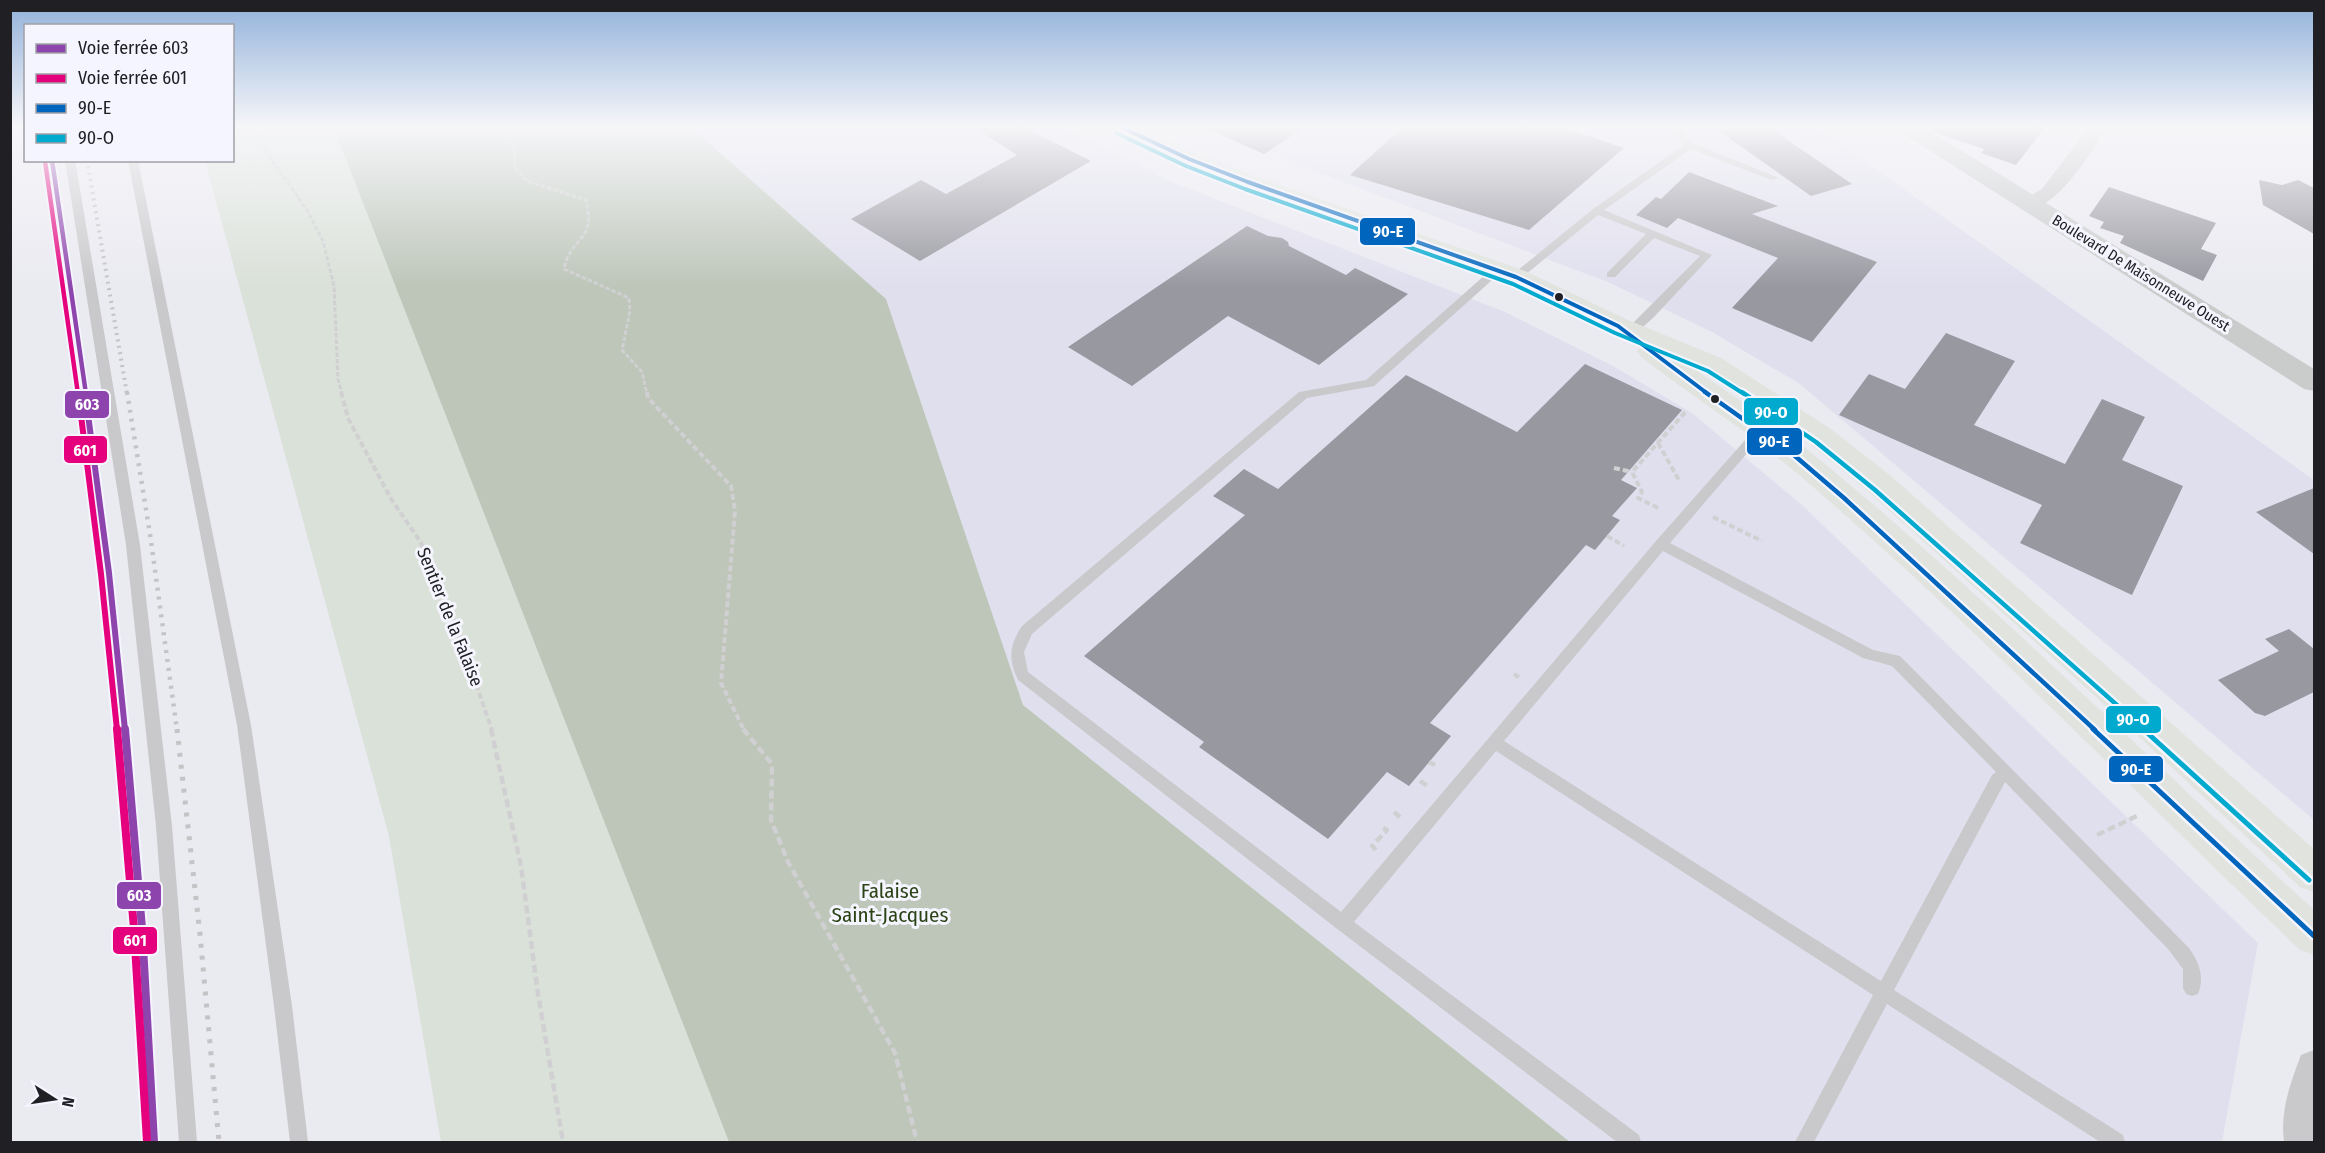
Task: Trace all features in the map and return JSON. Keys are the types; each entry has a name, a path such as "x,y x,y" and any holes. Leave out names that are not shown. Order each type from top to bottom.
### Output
{"main road":[{"path":"1243,180 1507,274 1625,329 1688,380 1779,425 1820,436 1880,484 2128,704 2314,874"},
{"path":"1779,425 1807,466 1940,585 2314,936"}],"street":[{"name":"Boulevard De Maisonneuve Ouest","path":"1992,180 2314,382"},
{"path":"2030,204 2049,193 2059,180"},
{"path":"2302,1143 2300,1125 2306,1090 2314,1068"}],"lane":[{"path":"73,180 133,545 164,826 188,1143"},
{"path":"137,180 244,725 283,1006 299,1143"},
{"path":"1632,1143 1342,923 1023,676 1017,666 1019,639 1027,630 1303,395 1370,383 1507,274 1532,261 1642,180"},
{"path":"1598,212 1707,255 1650,315 1625,329"},
{"path":"1611,275 1653,233"},
{"path":"1342,923 1739,454 1750,442 1779,425"},
{"path":"1661,544 1868,654 1895,660 2174,943 2193,970 2192,988"},
{"path":"1495,743 2116,1143"},
{"path":"1804,1143 1997,780 2007,772"}],"path":[{"name":"Sentier de la Falaise","path":"286,180 307,210 323,241 334,286 338,379 348,418 391,499 420,541 445,595 484,702 498,753 521,866 538,994 563,1143"},
{"path":"526,180 586,200 591,213 590,227 564,260 564,268 572,274 629,298 633,309 622,339 622,350 642,372 648,398 731,486 735,511 734,532 721,683 740,725 772,764 771,820 788,862 895,1053 917,1143"},
{"path":"1632,472 1688,409"},
{"path":"1658,443 1680,482"},
{"path":"1614,468 1632,472"},
{"path":"1632,472 1642,492 1638,498 1658,508"},
{"path":"1713,516 1762,541"},
{"path":"1607,536 1624,546"},
{"path":"1429,762 1435,765"},
{"path":"2112,828 2142,813"}],"shaded area":[{"path":"210,180 354,180 729,1142 441,1142 389,836"},
{"path":"751,180 1168,180 1505,312 1613,366 1692,413 1803,506 2258,943 2222,1142 1570,1142 1023,705 886,299"},
{"path":"1337,180 1891,180 2314,480 2314,820 1800,384 1712,332 1608,282"}],"green space":[{"name":"Falaise Saint-Jacques","path":"354,180 751,180 886,299 1023,705 1570,1142 729,1142"}],"building":[{"path":"921,180 946,194 972,180 1059,180 920,261 851,219"},
{"path":"1366,180 1587,180 1529,230"},
{"path":"1681,180 1709,180 1778,206 1752,214 1877,262 1812,342 1732,308 1778,258 1678,218 1667,228 1636,215 1656,197 1661,199"},
{"path":"1788,180 1846,180 1852,184 1811,196"},
{"path":"2259,180 2282,185 2298,180 2314,188 2314,234 2263,205"},
{"path":"2109,187 2216,223 2201,249 2217,255 2203,281 2120,243 2124,236 2100,228 2104,222 2089,216"},
{"path":"1247,226 1268,236 1282,238 1288,242 1289,246 1346,275 1355,268 1408,294 1319,365 1228,316 1132,386 1068,347"},
{"path":"1946,333 2015,361 1974,425 2065,464 2102,399 2145,417 2122,460 2183,486 2132,595 2020,543 2042,505 1839,415 1869,374 1905,389"},
{"path":"1585,364 1682,410 1621,480 1637,488 1612,516 1620,520 1595,550 1586,545 1430,723 1451,736 1409,786 1387,772 1328,839 1199,747 1204,742 1084,656 1245,515 1213,496 1244,469 1278,489 1406,375 1517,432"},
{"path":"2314,488 2314,554 2256,512"},
{"path":"2289,629 2314,649 2314,692 2265,716 2255,713 2218,680 2279,651 2265,639"}],"railway":[{"path":"90,180 127,394"},
{"path":"127,392 150,534 177,730"},
{"path":"177,729 200,934 219,1142"}],"rail line":[{"name":"601","path":"48,180 88,471 109,645 139,1000 147,1142"},
{"name":"603","path":"55,180 96,470 117,644 136,857 154,1142"}],"transit line":[{"name":"90-O","path":"1221,180 1513,284 1615,333 1708,371 1728,383 1816,442 1875,490 2115,703 2309,880"},
{"name":"90-E","path":"1242,180 1516,277 1618,326 1688,380 1795,456 1844,498 1940,585 2314,936"}]}
